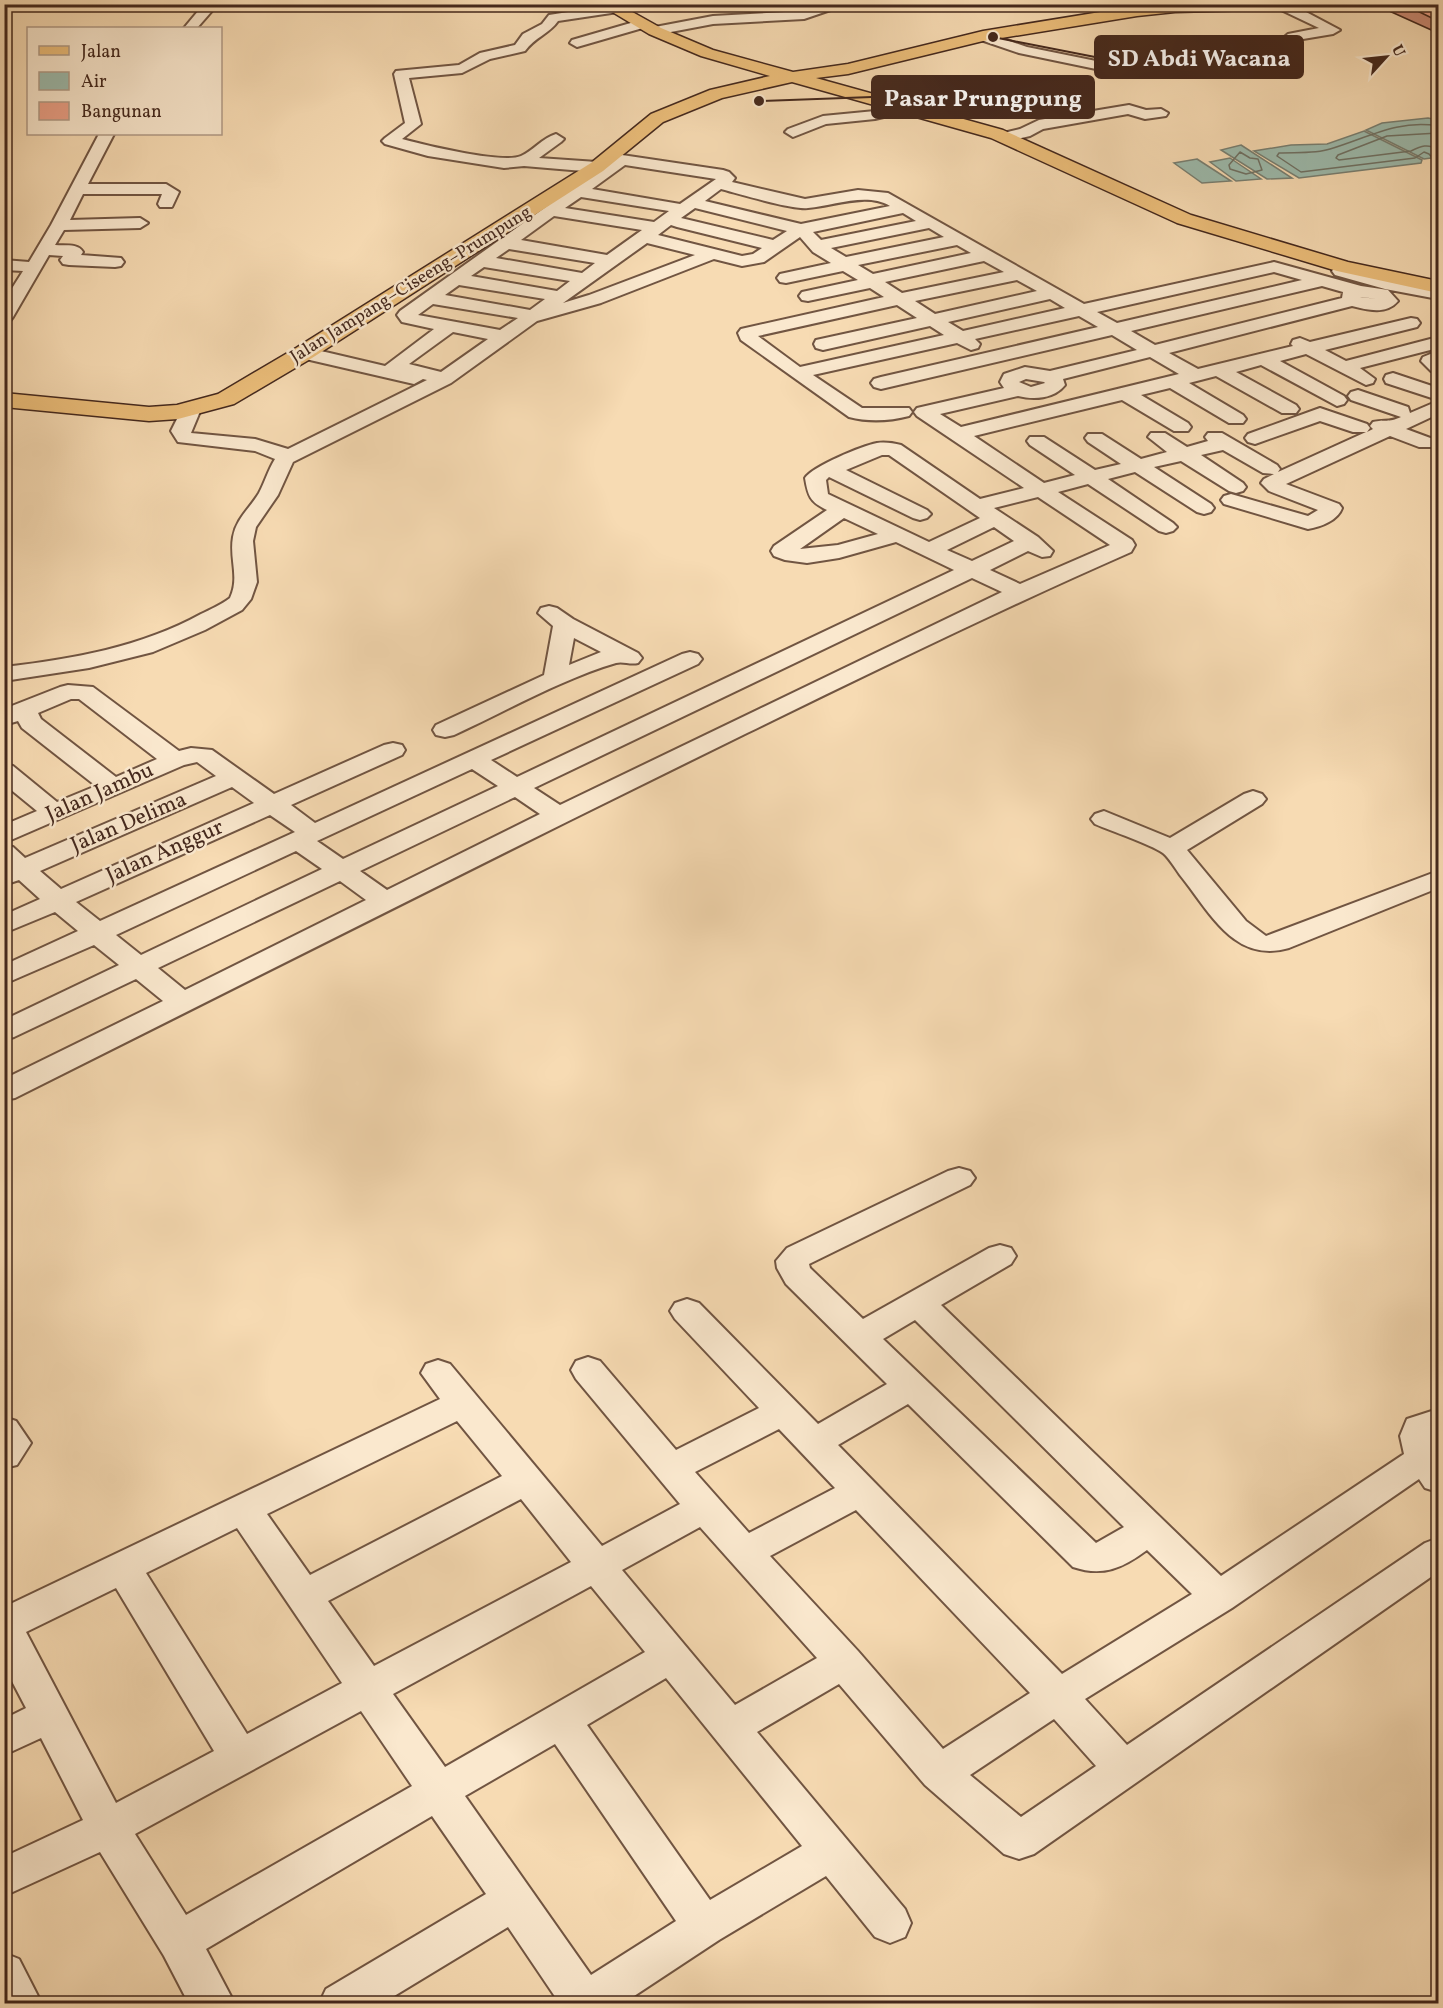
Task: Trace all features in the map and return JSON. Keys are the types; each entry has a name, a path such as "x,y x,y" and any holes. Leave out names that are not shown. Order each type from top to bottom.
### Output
{"main road":[{"name":"Jalan Jampang–Ciseeng–Prumpung","path":"4,400 149,414 190,409 226,399 607,165 642,128 669,112 731,90 848,69 983,36 1156,9 1284,5"},
{"path":"610,7 654,30 708,53 1004,137 1168,214 1296,256 1373,294 1410,286 1438,287"}],"street":[{"path":"191,27 212,4"},
{"path":"736,4 753,13 758,21"},
{"path":"577,42 654,30 715,26 804,15 842,4"},
{"path":"983,36 1024,50 1096,65 1133,62 1252,44 1284,44 1293,37 1333,30 1284,5"},
{"path":"610,7 554,18 548,26 528,37 520,48 485,56 462,69 401,74 413,124 390,141 428,151 504,163 524,161 607,165 726,177 714,188 685,206 653,238 623,261 658,275"},
{"path":"793,132 823,120 875,115 905,108"},
{"path":"1004,137 1025,133 1039,125 1129,110 1145,115 1161,113"},
{"path":"4,317 59,225 105,135"},
{"path":"524,161 556,139"},
{"path":"607,165 622,179"},
{"path":"506,337 405,317 579,192 607,165"},
{"path":"714,188 805,204 858,195 878,195 888,198 1196,376"},
{"path":"78,189 166,189 171,192 166,204"},
{"path":"579,192 685,206 801,229 819,247 992,357 1016,383"},
{"path":"685,206 775,246"},
{"path":"751,260 801,229 905,208"},
{"path":"552,211 742,261 768,261 819,247 932,223"},
{"path":"59,225 140,224"},
{"path":"530,226 554,230"},
{"path":"612,240 653,238"},
{"path":"4,674 64,666 129,650 177,635 207,622 234,606 241,599 248,579 241,548 243,534 249,519 269,494 286,458 441,381 611,261 653,238"},
{"path":"786,278 960,239"},
{"path":"507,243 611,261"},
{"path":"42,250 75,252 69,260 115,262"},
{"path":"430,298 536,316 595,299 712,254"},
{"path":"808,296 987,255"},
{"path":"797,373 1274,267 1296,256"},
{"path":"481,261 587,279"},
{"path":"4,265 33,267"},
{"path":"1274,267 1373,294 1411,323 1438,336"},
{"path":"1020,274 793,321 751,331 747,336 856,412 868,415 913,411 1016,383 1034,373 1050,383 1073,405 1119,434"},
{"path":"456,279 562,297"},
{"path":"881,383 1323,280"},
{"path":"1192,286 1344,367 1362,388 1401,411"},
{"path":"1410,286 1438,294"},
{"path":"823,344 1052,292"},
{"path":"1050,383 1157,353 1268,326 1373,294"},
{"path":"793,321 881,383 913,411 1113,544"},
{"path":"958,434 1411,323"},
{"path":"441,381 394,366 451,326"},
{"path":"1344,367 1438,342"},
{"path":"304,353 441,381"},
{"path":"1438,357 1430,362 1438,367"},
{"path":"1264,359 1338,400"},
{"path":"1219,370 1289,410"},
{"path":"1394,379 1438,395"},
{"path":"1172,381 1236,419"},
{"path":"1125,393 1181,427"},
{"path":"1158,437 1234,493 1308,523 1314,522 1332,510 1332,507 1276,487 1271,483 1401,411 1438,395"},
{"path":"190,409 181,431 185,438 209,443 260,446 282,453 286,458"},
{"path":"913,411 958,434 1035,491"},
{"path":"1286,456 1373,426 1433,413"},
{"path":"1255,438 1320,414 1373,426 1426,443"},
{"path":"1029,417 1059,436"},
{"path":"1206,431 1270,469"},
{"path":"1095,438 1203,508"},
{"path":"4,1091 559,815 1020,592 1113,544 1158,526 1037,441"},
{"path":"842,509 814,531 782,551 798,557 822,555 891,532 920,514 972,501 1035,491 1226,443"},
{"path":"4,1031 972,570 1038,548 972,501 909,468 894,449 885,448 830,470 815,478 818,496 842,509 929,550 972,570 1020,592"},
{"path":"867,488 909,468"},
{"path":"830,470 920,514"},
{"path":"929,550 972,501"},
{"path":"814,531 847,548"},
{"path":"555,679 557,618 658,674"},
{"path":"828,639 874,662"},
{"path":"559,815 516,787 436,725 620,652"},
{"path":"4,976 690,659"},
{"path":"635,684 723,735"},
{"path":"15,714 68,692 85,692 186,757 203,755 272,804 342,870 385,902"},
{"path":"15,714 31,723 113,787"},
{"name":"Jalan Anggur","path":"4,925 272,804 383,743 435,777"},
{"name":"Jalan Jambu","path":"4,835 186,757"},
{"path":"4,771 55,813"},
{"name":"Jalan Delima","path":"11,867 234,777"},
{"path":"1172,848 1253,799"},
{"path":"1104,819 1172,848 1236,927 1248,937 1266,945 1279,942 1438,879"},
{"path":"11,867 58,901 183,1003"},
{"path":"959,1179 792,1261 793,1268 798,1276 910,1387 1086,1557 1104,1558 1150,1529"},
{"path":"861,1336 1000,1256"},
{"path":"919,1304 1219,1597"},
{"path":"687,1311 1058,1696 1124,1769"},
{"path":"588,1370 704,1508 844,1662 939,1773 1019,1841 1438,1553"},
{"path":"438,1373 595,1567 890,1923"},
{"path":"814,1443 910,1387"},
{"path":"213,2004 179,1942 108,1828 4,1626 122,1566 462,1403"},
{"path":"672,1468 784,1411"},
{"path":"939,1773 1058,1696 1431,1468 1417,1448 1416,1437 1419,1428 1438,1422"},
{"path":"4,1430 12,1443 4,1455"},
{"path":"303,1596 526,1480"},
{"path":"745,1551 860,1491"},
{"path":"243,1508 584,2003 704,1926 831,1851"},
{"path":"4,1877 108,1828 704,1508"},
{"path":"122,1566 239,1756"},
{"path":"179,1942 671,1656"},
{"path":"730,1728 844,1662"},
{"path":"4,1738 49,1716"},
{"path":"561,1720 704,1926"},
{"path":"341,2004 514,1900"},
{"path":"4,1973 20,2004"}],"water":[{"path":"1428,118 1438,120 1438,157 1424,159 1366,130 1382,123"},
{"path":"1364,131 1422,160 1421,163 1299,178 1254,151 1291,145 1327,144"},
{"path":"1241,145 1292,178 1267,179 1221,150"},
{"path":"1230,158 1261,179 1236,181 1210,162"},
{"path":"1197,159 1231,181 1202,183 1174,163"}],"building":[{"path":"1403,4 1438,4 1438,21"}],"place":[{"name":"SD Abdi Wacana","path":"993,37"},
{"name":"Pasar Prungpung","path":"759,101"}]}
